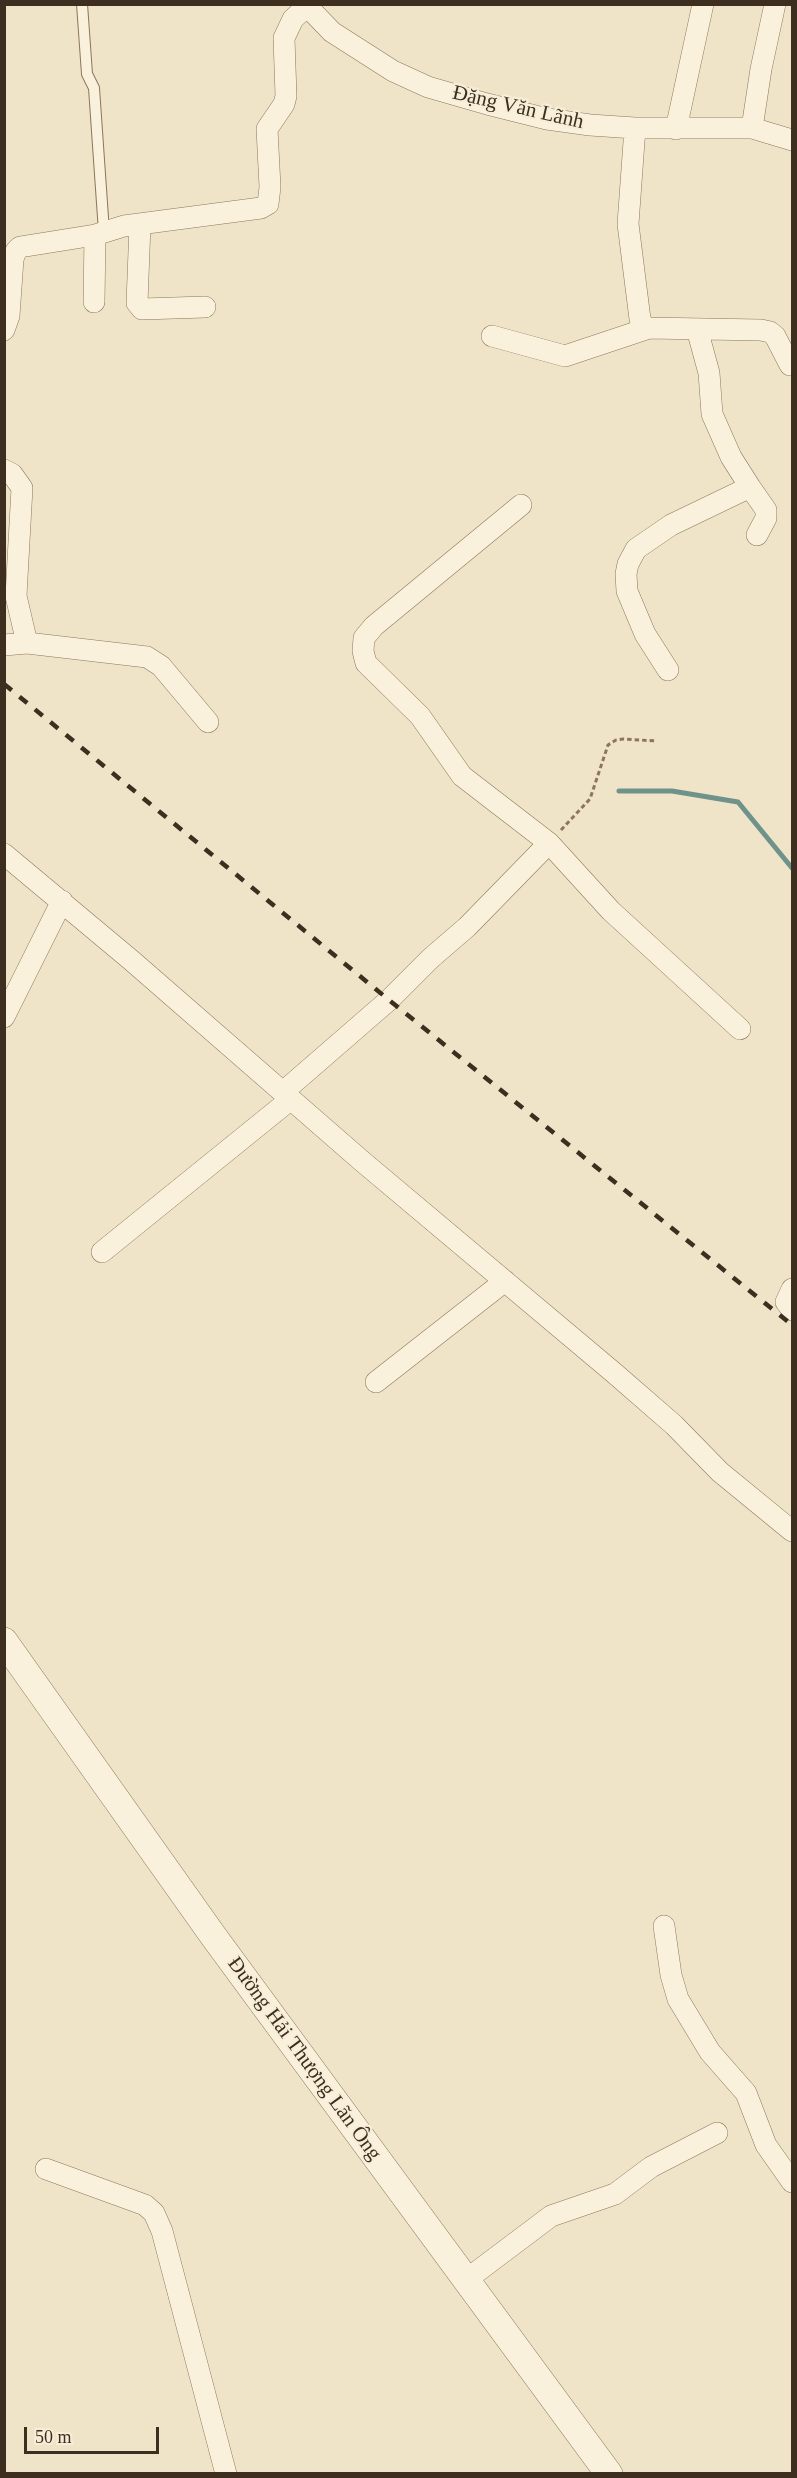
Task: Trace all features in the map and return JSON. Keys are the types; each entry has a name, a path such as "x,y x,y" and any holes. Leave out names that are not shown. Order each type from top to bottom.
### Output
{"street":[{"path":"676,129 704,4"},
{"path":"752,128 761,69 776,4"},
{"path":"4,330 9,316 15,251 30,244 100,234 124,226 261,208 268,204 270,186 267,129 284,104 286,96 284,38 293,19 306,6"},
{"name":"Đặng Văn Lãnh","path":"306,6 332,32 359,51 393,71 428,87 547,118 590,125 676,129 752,128 792,140"},
{"path":"635,128 628,224 640,320 643,326 648,328"},
{"path":"140,225 137,303 142,309 205,307"},
{"path":"94,302 100,234"},
{"path":"492,336 566,356 648,328 761,330 776,336 790,365"},
{"path":"697,329 709,372 712,414 731,458 766,510 766,518 757,535"},
{"path":"4,470 12,474 22,488 16,596 27,643"},
{"path":"668,670 645,634 627,591 628,564 636,549 671,525 750,487"},
{"path":"521,505 374,626 364,638 363,651 366,663 420,717 462,776 549,843 597,897 740,1029"},
{"path":"4,645 27,643 147,657 161,666 208,722"},
{"path":"102,1252 287,1096 431,958 467,927 549,843"},
{"path":"4,854 62,901 674,1425 720,1472 792,1531"},
{"path":"4,1017 62,901"},
{"path":"376,1382 505,1281"},
{"path":"792,1289 786,1302 792,1310"},
{"name":"Đường Hải Thượng Lãn Ông","path":"4,1641 214,1936 609,2474"},
{"path":"664,1926 673,1986 681,2006 714,2057 746,2093 766,2145 792,2182"},
{"path":"466,2280 551,2216 615,2194 651,2167 717,2133"},
{"path":"46,2169 144,2205 154,2213 162,2231 226,2474"}],"lane":[{"path":"82,4 87,74 94,88 100,234"}],"path":[{"path":"549,843 590,799 608,745 623,739 657,741"}],"waterway":[{"path":"619,791 672,791 738,802 792,868"}],"railway":[{"path":"4,684 389,1000 792,1325"}]}
